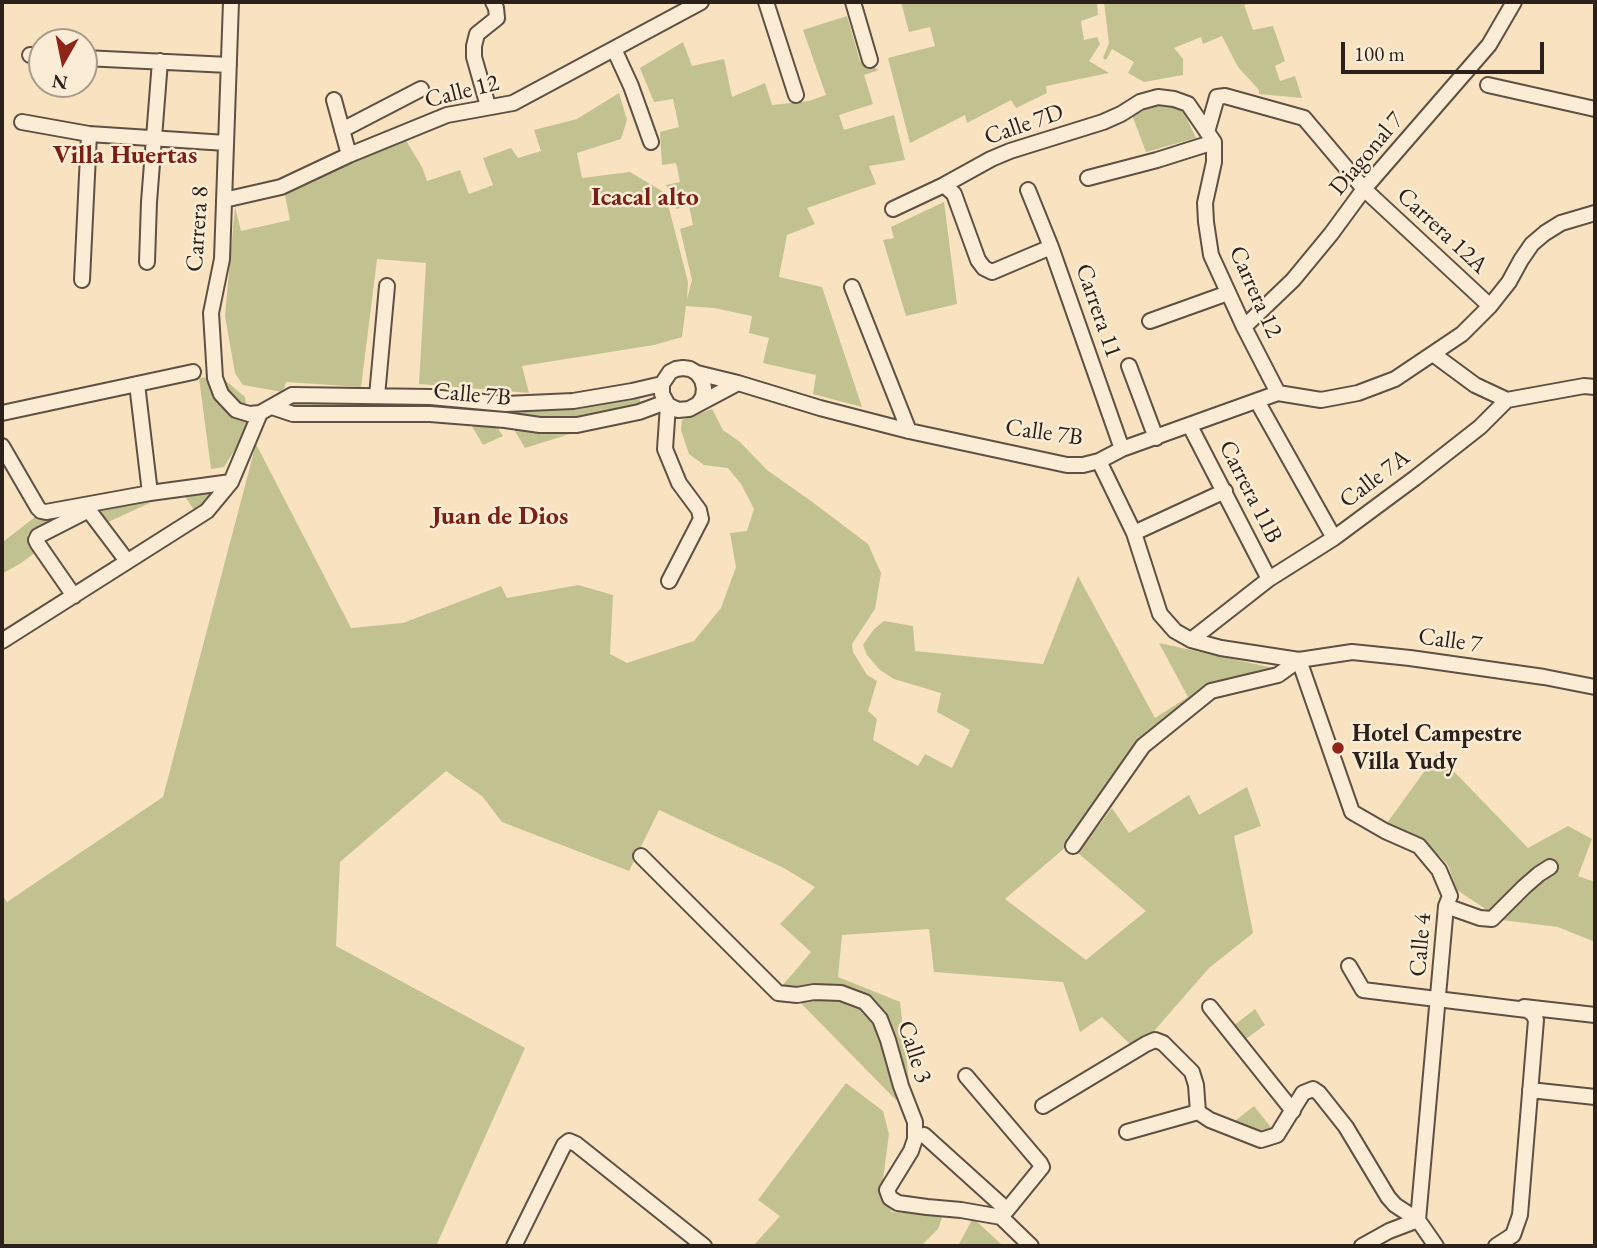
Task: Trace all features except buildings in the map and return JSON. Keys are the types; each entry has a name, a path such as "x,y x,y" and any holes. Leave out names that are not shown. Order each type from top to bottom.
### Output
{"street":[{"name":"Carrera 8","path":"231,2 222,259 211,313 215,378 221,394 236,410"},
{"path":"488,106 474,57 474,46 477,34 497,18 493,2"},
{"name":"Calle 12","path":"224,200 281,187 349,155 447,115 513,103 701,2"},
{"path":"766,2 796,95"},
{"path":"853,2 870,60"},
{"name":"Diagonal 7","path":"1244,327 1293,280 1364,189 1489,45 1514,2"},
{"path":"614,49 631,86 651,142"},
{"path":"98,59 229,65"},
{"path":"147,262 159,61"},
{"path":"1488,85 1595,109"},
{"path":"342,130 421,89"},
{"name":"Carrera 12","path":"1278,393 1211,255 1205,203 1214,162 1211,137 1217,97 1225,96 1304,118 1364,189"},
{"name":"Calle 7D","path":"893,209 991,159 1103,122 1140,102 1158,97 1188,104 1211,137"},
{"path":"334,100 349,155"},
{"path":"22,122 89,134 226,143"},
{"path":"82,280 89,134"},
{"path":"1088,178 1157,160 1211,137"},
{"path":"944,185 954,194 978,260 984,268 992,272 1051,247"},
{"name":"Carrera 12A","path":"1364,189 1490,306"},
{"name":"Carrera 11","path":"1028,190 1051,247 1122,449"},
{"path":"1299,660 1221,648 1191,640 1175,631 1160,614 1134,533 1099,461 1122,449 1278,393 1321,400 1358,393 1395,379 1462,334 1490,306 1509,282 1532,244 1545,233 1561,223 1595,213"},
{"path":"377,396 387,286"},
{"path":"852,287 909,431"},
{"path":"1150,321 1228,293"},
{"path":"1433,354 1475,385 1507,400 1584,386 1595,387"},
{"path":"1129,366 1156,438"},
{"path":"698,404 704,388 696,373 690,369 670,372 662,384 662,394 667,403 678,410 689,409 738,383"},
{"path":"2,413 193,372"},
{"name":"Calle 7B","path":"696,373 909,431 1067,465 1099,461"},
{"path":"138,384 150,493"},
{"name":"Calle 7B","path":"236,410 249,414 266,410 292,395 430,397 506,404 573,401 662,384"},
{"name":"Calle 7A","path":"1191,640 1269,579 1334,538 1415,478 1480,426 1507,400"},
{"path":"1257,401 1334,538"},
{"path":"667,403 665,449 679,483 699,510 701,519 669,581"},
{"name":"Calle 7B","path":"266,410 293,414 430,414 540,425 577,425 667,403"},
{"path":"2,641 207,511 231,482 266,410"},
{"name":"Carrera 11B","path":"1190,426 1269,579"},
{"path":"2,448 38,508 46,512 150,493 231,482"},
{"path":"1134,533 1225,491"},
{"path":"74,596 38,544 38,536 90,512 127,561"},
{"name":"Calle 7","path":"1299,660 1352,652 1531,675 1595,687"},
{"path":"1073,846 1143,746 1211,691 1278,675 1299,660"},
{"name":"Calle 4","path":"1299,660 1352,812 1419,846 1439,870 1450,896 1418,1220"},
{"name":"Calle 3","path":"641,856 778,993 841,993 865,1002 880,1019 915,1122 915,1139 911,1151 887,1190 890,1198 898,1203 917,1206 1004,1213"},
{"path":"1447,906 1480,918 1492,919 1524,887 1550,867"},
{"path":"1349,966 1363,990 1527,1010 1533,1014 1536,1020 1520,1214 1513,1235 1496,1246"},
{"path":"1439,999 1595,1015"},
{"path":"1210,1007 1293,1111"},
{"path":"1043,1106 1155,1040 1163,1043 1192,1072 1198,1112"},
{"path":"966,1076 1042,1167 1004,1213"},
{"path":"1128,1132 1198,1112 1210,1120 1261,1140 1277,1135 1303,1093 1313,1089 1320,1093 1346,1127 1388,1197 1418,1220 1436,1246"},
{"path":"1530,1090 1595,1097"},
{"path":"924,1135 1004,1213 1031,1246"},
{"path":"514,1246 564,1145 569,1141 704,1246"},
{"path":"1362,1246 1389,1231 1418,1220"}],"green space":[{"path":"901,2 1097,2 1098,15 1081,21 1084,40 1097,37 1100,44 1089,61 1109,73 1046,86 1047,93 1016,108 1011,100 967,123 965,115 910,143 888,58 935,46 930,27 909,32"},
{"path":"1104,2 1258,2 1244,5 1253,30 1273,26 1285,61 1275,66 1280,81 1295,76 1302,98 1259,94 1259,90 1238,67 1222,36 1203,44 1201,37 1174,48 1183,59 1183,75 1144,82 1128,73 1134,62 1112,49 1106,60 1103,58 1109,43"},
{"path":"847,16 860,61 879,70 864,75 873,104 839,115 844,130 894,115 905,160 869,166 876,184 807,208 815,224 787,235 779,277 822,287 862,407 813,394 816,375 763,363 769,338 749,333 752,316 714,308 686,306 682,337 654,345 522,366 529,393 419,384 426,263 377,259 361,387 286,382 283,392 243,385 235,373 225,316 235,207 241,231 290,220 285,195 404,137 427,181 460,170 469,194 493,185 483,158 511,148 518,158 541,151 534,130 577,119 619,93 627,120 621,139 577,153 582,178 630,172 665,193 688,282 687,299 692,280 680,229 693,225 689,206 676,209 666,185 680,182 676,163 662,165 660,132 679,127 673,99 654,102 640,68 683,42 692,66 724,59 732,97 765,83 772,105 809,101 826,95 803,30"},
{"path":"1165,103 1184,113 1196,138 1146,152 1132,115"},
{"path":"944,202 957,304 906,316 883,240 894,238 891,227"},
{"path":"220,376 245,397 248,420 244,435 224,467 211,469 199,378"},
{"path":"293,398 573,406 640,399 641,409 549,420 293,411"},
{"path":"712,409 723,430 740,442 767,470 868,544 881,573 875,609 852,644 853,652 867,675 877,681 868,711 877,719 873,740 918,766 925,754 952,768 970,730 937,712 941,693 894,679 880,670 867,655 863,645 874,629 884,621 913,626 915,651 1043,664 1078,576 1155,718 1188,697 1159,643 1278,669 1207,686 1140,745 1067,846 1005,899 1086,960 1146,911 1078,853 1112,808 1129,833 1189,795 1199,815 1247,787 1261,826 1234,836 1253,933 1209,968 1148,1038 1134,1048 1102,1017 1080,1032 1063,982 934,972 929,929 842,935 838,977 900,1002 910,1091 896,1100 783,985 811,952 780,924 815,887 784,868 659,810 629,871 502,822 482,796 446,771 340,862 336,946 525,1048 436,1246 2,1246 2,894 7,902 163,797 256,444 351,628 403,623 501,586 507,598 578,585 613,595 610,654 627,663 694,641 721,608 736,567 730,533 747,531 754,509 741,484 728,468 704,465 689,454 681,430 682,420"},
{"path":"470,423 497,427 503,436 483,445"},
{"path":"512,426 573,433 525,448"},
{"path":"219,481 196,513 180,489 106,523 83,507 27,535 36,552 2,574 4,541 44,510"},
{"path":"1437,754 1528,848 1568,826 1592,839 1578,876 1595,882 1595,942 1558,927 1502,920 1457,890 1448,865 1424,840 1387,823"},
{"path":"1255,1009 1265,1025 1239,1044 1228,1030"},
{"path":"846,1083 883,1111 889,1134 881,1194 892,1212 943,1215 938,1229 921,1246 753,1246 780,1216 758,1200"},
{"path":"1254,1106 1277,1135 1261,1140 1227,1127"},
{"path":"973,1218 1001,1244 999,1246 958,1246"}],"place":[{"name":"Hotel Campestre Villa Yudy","path":"1338,748"}],"district":[{"name":"Villa Huertas","path":"125,156"},
{"name":"Icacal alto","path":"645,198"},
{"name":"Juan de Dios","path":"500,517"}]}
